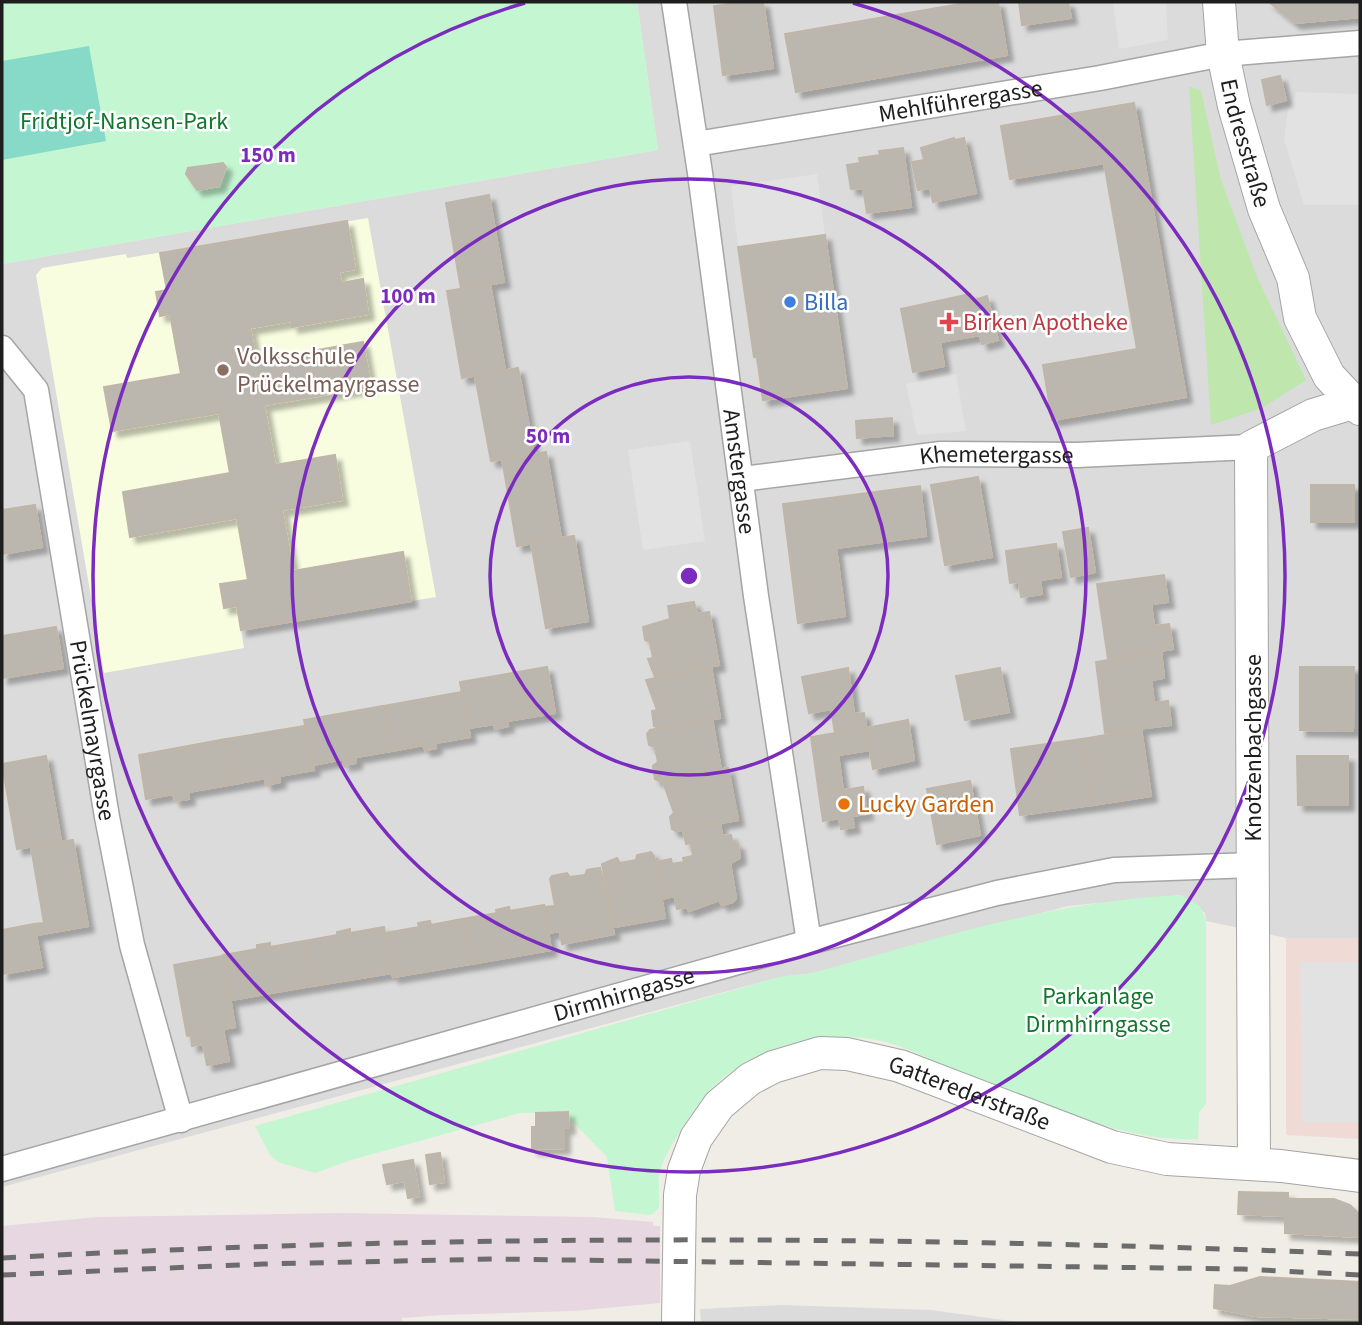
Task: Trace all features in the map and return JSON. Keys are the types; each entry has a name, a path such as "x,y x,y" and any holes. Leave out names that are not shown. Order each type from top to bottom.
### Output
{"street":[{"name":"Amstergasse","path":"674,2 696,144 758,609 809,942"},
{"name":"Endresstraße","path":"1219,2 1223,54 1234,106 1264,209 1293,278 1317,306 1336,339 1349,368 1358,406"},
{"name":"Mehlführergasse","path":"696,144 1100,78 1223,54 1360,43"},
{"name":"Prückelmayrgasse","path":"2,348 36,390 107,817 132,945 181,1120"},
{"path":"1251,447 1313,415 1358,406"},
{"name":"Khemetergasse","path":"742,479 941,454 1077,455 1251,447"},
{"name":"Knotzenbachgasse","path":"1251,447 1254,1164"},
{"name":"Dirmhirngasse","path":"2,1169 809,942 997,893 1114,870 1253,865"},
{"name":"Gatterederstraße","path":"678,1313 678,1227 682,1181 690,1152 719,1105 750,1079 773,1067 820,1053 847,1054 900,1066 1112,1147 1167,1159 1254,1164 1360,1177"}],"shaded area":[{"path":"637,2 1360,2 1360,938 1286,938 1206,921 1205,913 1180,895 1068,906 813,973 780,977 2,1187 2,264 658,150"},
{"path":"1113,2 1166,2 1168,40 1119,49"},
{"path":"89,46 106,141 2,160 2,61"},
{"path":"1297,92 1360,94 1360,205 1304,205 1284,140 1288,110"},
{"path":"817,174 825,235 738,247 731,186"},
{"name":"Volksschule Prückelmayrgasse","path":"368,218 436,597 241,630 244,648 104,673 36,275 42,268 126,254 127,258"},
{"path":"956,374 966,431 917,435 906,384"},
{"path":"690,441 705,541 643,550 628,450"},
{"path":"1286,938 1360,938 1360,1139 1286,1135"},
{"path":"1300,962 1360,962 1360,1122 1302,1122"},
{"path":"340,1213 592,1217 653,1222 653,1226 660,1226 660,1303 574,1311 402,1318 402,1323 2,1323 2,1226 98,1217"},
{"path":"780,1305 931,1310 1026,1323 701,1323 700,1309"}],"green space":[{"name":"Fridtjof-Nansen-Park","path":"2,2 637,2 658,150 2,264"},
{"path":"1189,86 1201,91 1221,180 1257,277 1306,380 1262,408 1211,425"},
{"name":"Parkanlage Dirmhirngasse","path":"1180,895 1200,906 1206,921 1206,1104 1199,1112 1198,1139 1146,1135 1087,1121 1003,1091 898,1046 864,1038 841,1037 818,1038 773,1050 732,1071 714,1086 691,1114 663,1162 659,1175 659,1208 651,1215 615,1211 607,1157 569,1118 560,1113 520,1113 351,1160 315,1173 278,1162 270,1155 255,1126 780,977 813,973 994,923 1085,905"}],"building":[{"path":"763,2 773,68 723,75 714,6"},
{"path":"972,2 998,2 1007,55 796,92 785,34"},
{"path":"1019,2 1068,2 1071,18 1022,25"},
{"path":"1269,2 1360,2 1360,17 1295,23"},
{"path":"1280,76 1286,100 1267,105 1262,80"},
{"path":"1134,103 1186,397 1052,420 1043,365 1137,349 1104,163 1010,179 1001,126"},
{"path":"954,138 964,138 976,193 933,202 930,188 918,190 912,162 924,160 921,148"},
{"path":"903,148 911,207 867,213 863,188 851,189 847,165 860,163 859,158 880,155 879,151"},
{"path":"223,163 226,167 219,186 197,190 186,174 188,168"},
{"path":"489,195 504,282 461,289 446,203"},
{"path":"347,221 355,269 339,272 341,283 363,279 368,314 292,327 292,321 250,328 256,361 363,342 371,387 264,405 275,465 335,455 342,500 282,510 293,571 403,552 411,601 241,630 237,606 224,608 220,584 248,580 237,518 130,537 123,492 230,473 219,413 112,431 104,387 181,374 170,314 160,316 156,292 167,290 160,253"},
{"name":"Billa","path":"825,235 847,388 763,400 738,247"},
{"path":"490,284 505,370 462,378 447,291"},
{"name":"Birken Apotheke","path":"970,294 971,301 987,296 998,340 982,344 980,335 940,342 944,366 913,372 901,309"},
{"path":"518,368 534,454 491,461 475,376"},
{"path":"892,418 893,435 857,438 856,421"},
{"path":"546,452 561,538 517,546 502,459"},
{"path":"978,477 992,557 945,565 931,485"},
{"path":"1311,485 1354,485 1354,522 1311,522"},
{"path":"920,486 926,536 836,548 845,616 798,623 783,504"},
{"path":"35,505 42,547 2,554 2,510"},
{"path":"1088,528 1095,572 1071,577 1063,532"},
{"path":"574,536 588,621 546,628 531,543"},
{"path":"1056,544 1061,577 1040,580 1042,594 1021,597 1019,582 1010,583 1006,551"},
{"path":"1164,575 1168,602 1151,604 1154,626 1169,624 1173,649 1108,659 1097,584"},
{"path":"694,602 697,614 709,612 719,665 655,677 648,659 653,658 650,642 645,640 643,627 670,619 668,606"},
{"path":"56,627 63,668 2,678 2,636"},
{"path":"1161,651 1164,678 1151,680 1154,703 1168,701 1171,725 1105,733 1096,662"},
{"path":"547,667 555,713 507,721 508,726 495,729 494,724 468,728 460,682"},
{"path":"711,667 720,718 658,728 654,726 652,711 657,710 646,680"},
{"path":"1300,667 1354,667 1353,731 1300,730"},
{"path":"848,668 854,714 864,713 866,728 835,733 831,709 809,713 802,677"},
{"path":"1000,668 1009,712 965,720 956,676"},
{"path":"462,692 470,737 435,743 436,748 425,750 423,745 391,751 383,706"},
{"path":"383,706 391,751 356,757 356,763 344,765 343,759 313,765 304,720"},
{"path":"712,719 721,770 659,781 655,779 653,766 658,762 655,747 649,745 647,734 650,730"},
{"path":"908,720 914,760 873,769 866,728"},
{"path":"305,726 314,770 279,776 280,782 266,785 265,778 234,784 226,739"},
{"path":"866,728 870,750 838,755 843,790 819,794 811,737"},
{"path":"1141,729 1151,796 1092,805 1082,739"},
{"path":"226,739 234,784 188,792 189,799 175,801 173,794 146,799 139,755"},
{"path":"1082,739 1092,805 1020,815 1011,749"},
{"path":"46,756 61,841 17,849 2,764"},
{"path":"1297,756 1348,756 1348,805 1298,805"},
{"path":"728,768 738,820 676,831 672,829 670,817 674,813 663,782"},
{"path":"970,781 980,835 937,844 927,789"},
{"path":"863,787 867,814 852,816 854,827 841,829 839,818 823,821 819,794"},
{"path":"720,823 722,836 731,835 733,843 738,844 740,858 730,863 736,898 733,902 722,905 719,900 689,911 686,907 677,909 675,896 661,899 655,862 671,859 672,864 684,862 683,858 693,856 691,843 686,844 683,830"},
{"path":"73,840 88,926 36,935 34,924 44,923 31,847"},
{"path":"651,852 654,856 665,918 614,927 602,864 617,858 620,863 636,860 637,855"},
{"path":"600,868 614,934 562,944 560,931 548,933 544,907 555,906 550,879 552,876 567,873 570,877 585,875 587,870"},
{"path":"544,905 551,950 470,964 462,919 497,913 496,910 509,907 510,911"},
{"path":"462,919 470,964 393,977 385,933 419,927 418,923 430,921 431,925"},
{"path":"34,924 42,967 2,974 2,930"},
{"path":"384,927 392,973 311,986 304,941 337,935 337,932 350,929 350,933"},
{"path":"304,941 311,986 231,1000 223,955 257,949 257,945 270,943 270,947"},
{"path":"223,956 235,1027 223,1029 229,1061 207,1065 203,1044 192,1046 191,1035 187,1036 174,965"},
{"path":"568,1112 569,1128 564,1128 564,1148 532,1149 532,1127 536,1127 536,1113"},
{"path":"440,1153 444,1182 430,1184 426,1155"},
{"path":"413,1160 419,1196 408,1198 405,1181 387,1184 383,1165"},
{"path":"1239,1192 1288,1193 1288,1199 1334,1199 1350,1205 1360,1215 1360,1237 1285,1233 1285,1216 1238,1214"},
{"path":"1260,1277 1360,1282 1360,1319 1256,1316 1214,1308 1215,1285 1230,1286"}],"railway":[{"path":"2,1258 341,1244 681,1240 1021,1244 1360,1254"},
{"path":"2,1275 263,1264 493,1259 1242,1269 1360,1275"}],"place":[{"name":"Billa","path":"790,302"},
{"name":"Birken Apotheke","path":"949,322"},
{"name":"Volksschule Prückelmayrgasse","path":"223,370"},
{"name":"Lucky Garden","path":"844,804"}]}
